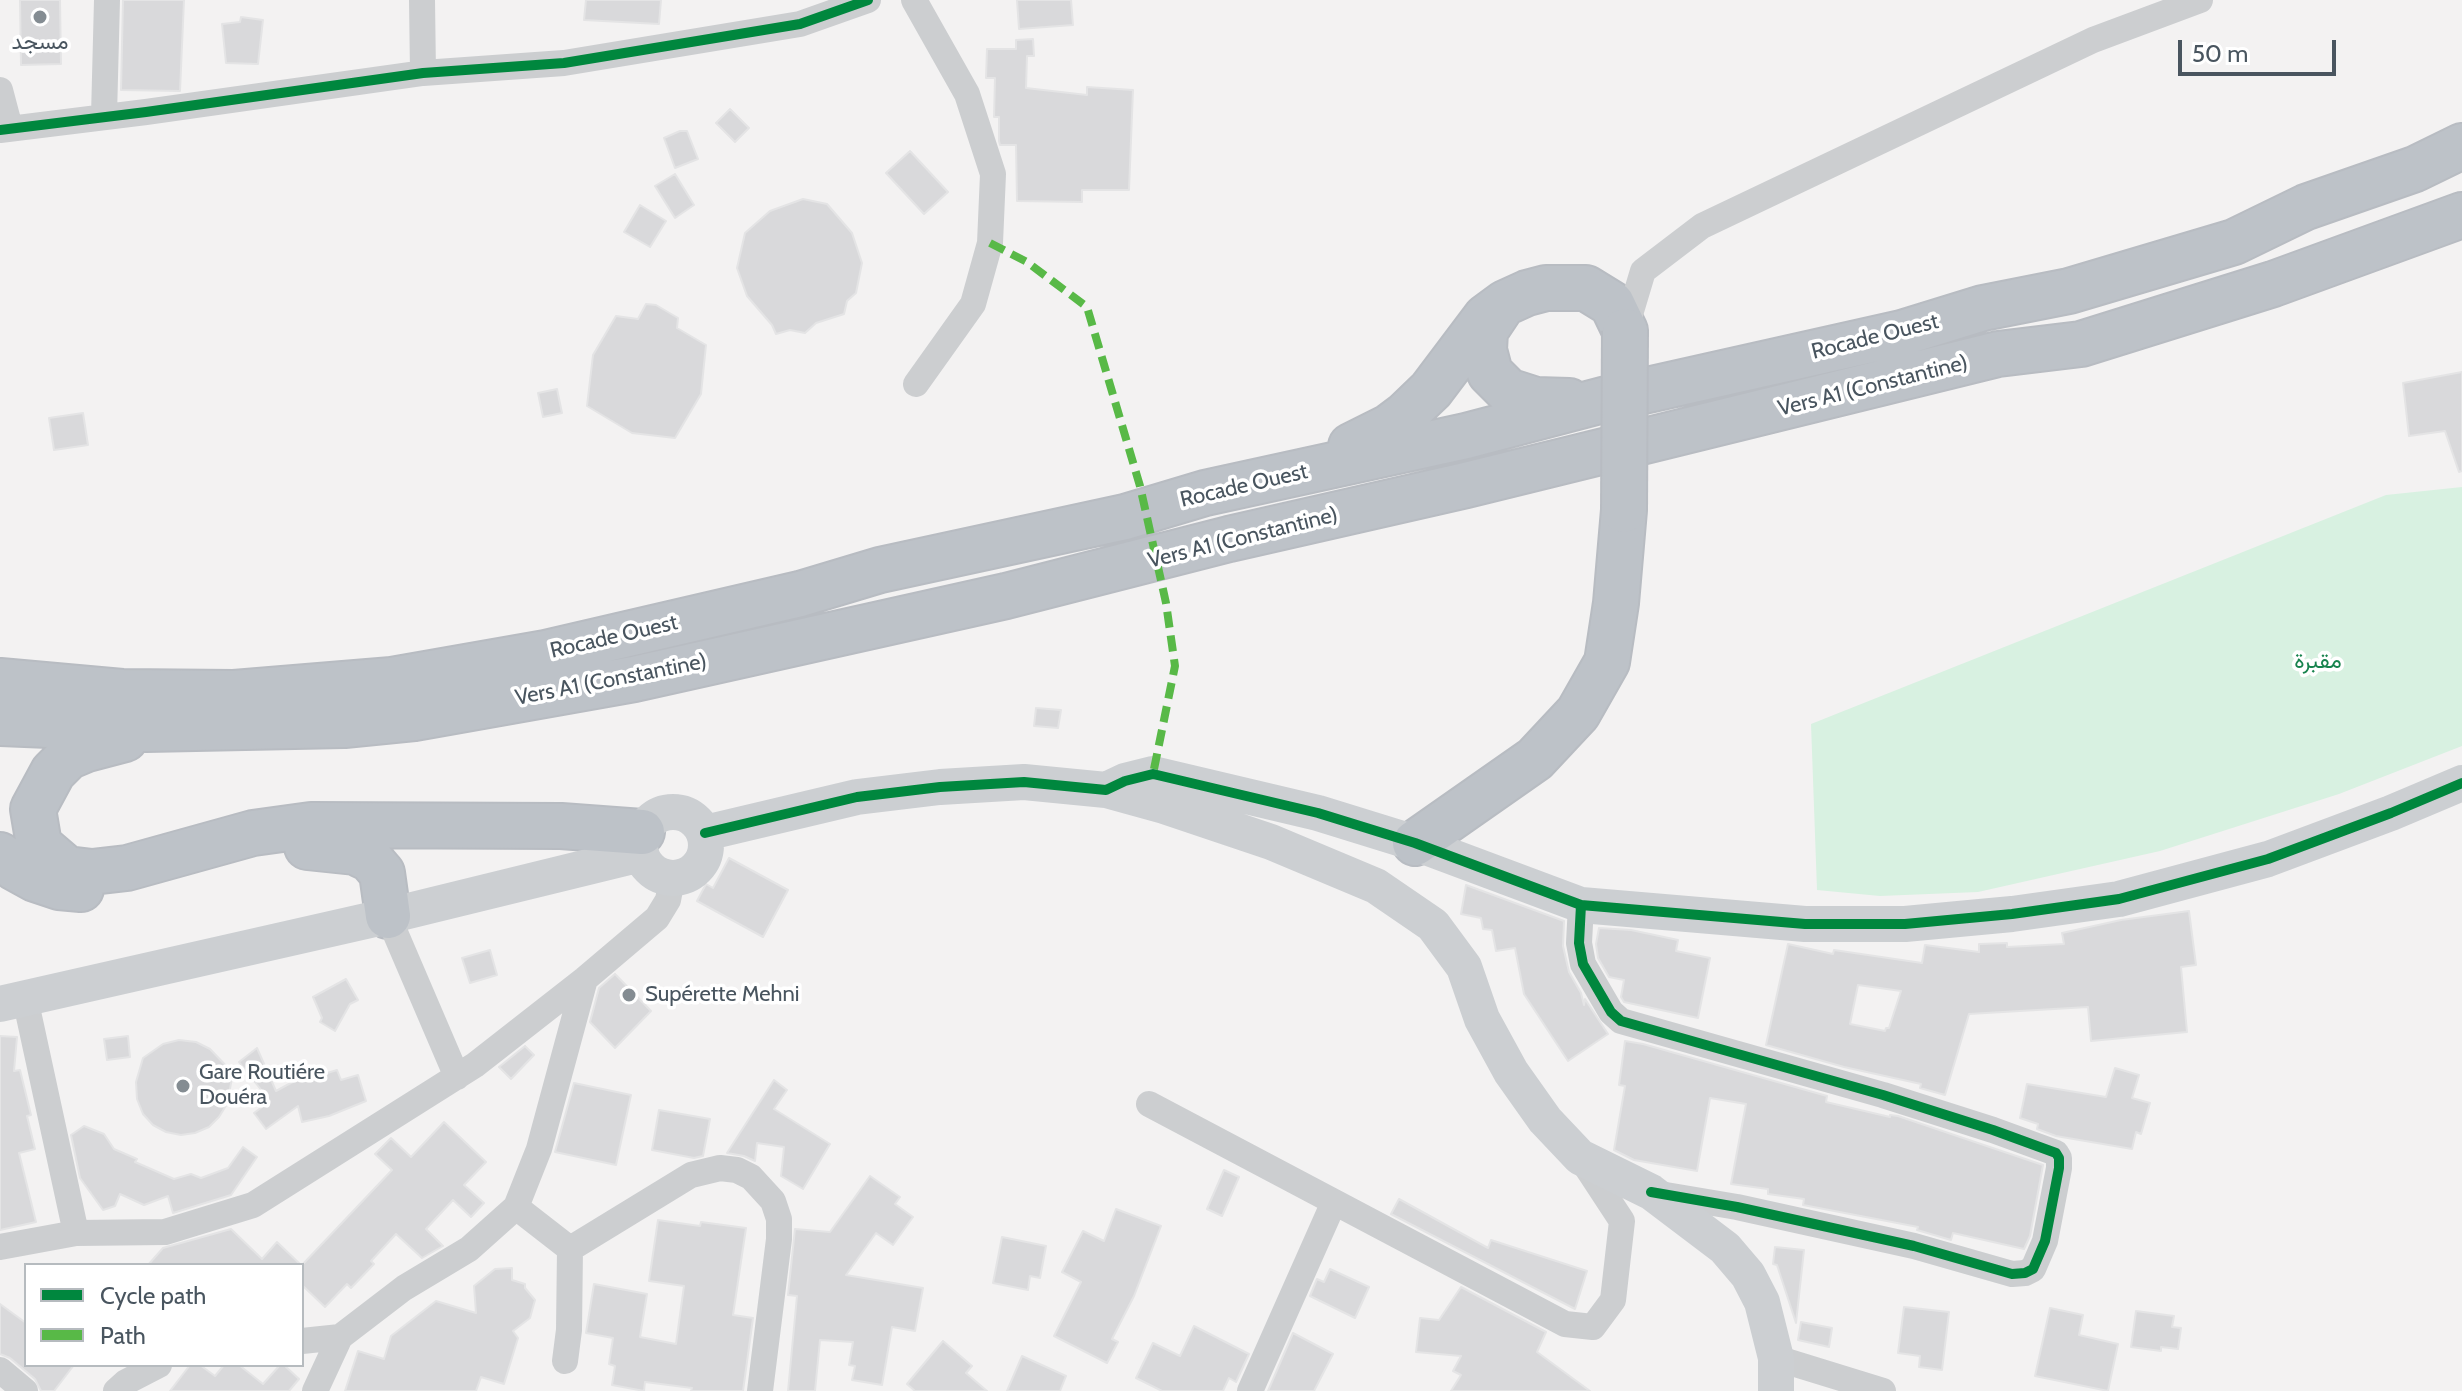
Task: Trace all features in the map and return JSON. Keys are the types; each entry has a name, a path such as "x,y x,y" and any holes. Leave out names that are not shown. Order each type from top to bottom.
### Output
{"highway":[{"name":"Rocade Ouest","path":"3,691 234,693 330,686 460,670 786,598 880,570 1125,517 1205,493 1466,436 1603,400 1902,333 1983,308 2069,291 2234,242 2306,207 2415,169 2462,146"},
{"name":"Vers A1 (Constantine)","path":"3,691 91,728 184,729 329,726 414,718 634,679 1006,596 1229,539 1466,485 1998,354 2081,344 2273,284 2462,215"},
{"path":"2163,319 2282,306 2422,257 2462,239"},
{"path":"1292,476 1389,427 1405,415 1431,390 1486,317 1505,303 1546,288 1586,288 1612,304 1625,331 1624,510 1607,662 1578,713 1535,759 1415,843"},
{"path":"1505,303 1485,331 1484,350 1490,373 1508,391 1536,400 1603,400"},
{"path":"184,729 117,740 68,757 53,772 33,809 39,845 67,869 92,872 150,863 253,833 311,825 561,826 642,843"},
{"path":"262,847 311,825"},
{"path":"0,855 35,879 59,887 90,890 128,884 236,849 293,845 362,855 382,873 388,916"}],"street":[{"path":"104,116 107,0"},
{"path":"422,0 423,73"},
{"path":"0,90 5,129 423,73 564,63 800,24 868,0"},
{"path":"914,0 967,94 993,174 990,243 973,304 916,384"},
{"path":"1586,288 1625,282 1702,226 2093,40 2200,0"},
{"path":"1625,331 1643,271"},
{"path":"1106,790 1153,774 1318,813 1415,843 1581,905 1805,924 1905,924 2012,914 2119,899 2268,859 2462,783"},
{"path":"705,833 857,797 940,787 1024,782 1106,790 1164,806 1271,842 1376,886 1433,925 1464,967 1482,1019 1511,1072 1545,1120 1580,1157 1622,1221 1613,1300 1593,1327 1565,1324 1149,1104"},
{"path":"76,1233 12,1001 388,916 642,843 658,815 668,811 691,816 705,833 707,844 700,865 683,877 672,879 653,872 642,843"},
{"path":"0,1247 76,1233 165,1232 253,1205 457,1077 585,979 657,918 668,900 672,879"},
{"path":"1580,1157 1617,1178 1651,1192 1751,1210 1914,1246 2012,1274 2033,1269 2045,1241 2059,1168 2056,1153 1993,1130 1883,1095 1621,1021 1611,1012 1583,964 1579,943 1581,905"},
{"path":"388,916 457,1077"},
{"path":"313,1385 340,1337 404,1288 469,1249 516,1207 539,1149 585,979"},
{"path":"570,1249 691,1175 720,1168 737,1170 751,1177 773,1201 779,1219 760,1391"},
{"path":"1651,1192 1725,1248 1748,1275 1762,1302 1776,1375 1883,1391"},
{"path":"1250,1391 1334,1202"},
{"path":"516,1207 570,1249"},
{"path":"565,1361 569,1330 570,1249"},
{"path":"304,1341 340,1337"},
{"path":"116,1391 126,1382 155,1367"},
{"path":"0,1370 25,1391"}],"green space":[{"name":"مقبرة","path":"2462,487 2462,746 2339,794 2160,851 1978,892 1880,896 1817,890 1811,724 2386,495"}],"building":[{"path":"20,0 60,0 61,64 21,65"},
{"path":"123,0 184,0 180,91 121,90"},
{"path":"586,0 661,0 659,24 584,20"},
{"path":"1017,0 1071,0 1073,25 1019,29"},
{"path":"241,17 263,20 258,64 226,63 222,24 240,22"},
{"path":"1033,39 1034,56 1027,56 1026,88 1087,95 1087,87 1133,90 1129,190 1082,190 1082,202 1017,201 1016,145 1000,145 999,117 994,117 995,78 986,78 987,49 1016,49 1016,40"},
{"path":"730,109 749,128 735,142 716,123"},
{"path":"687,131 698,159 675,168 664,138"},
{"path":"910,151 948,192 924,214 886,173"},
{"path":"675,174 694,205 675,218 655,186"},
{"path":"803,199 827,204 852,233 862,263 856,293 847,301 844,314 816,323 805,333 790,330 776,334 747,296 737,268 745,233 770,211"},
{"path":"640,205 666,221 650,247 624,232"},
{"path":"646,304 656,305 678,318 677,328 706,345 701,394 675,438 632,433 587,406 593,355 616,316 638,319"},
{"path":"2462,372 2462,471 2459,472 2445,431 2409,436 2403,383"},
{"path":"557,389 562,413 543,417 538,393"},
{"path":"83,413 88,445 54,450 49,418"},
{"path":"1036,708 1061,710 1058,728 1034,726"},
{"path":"729,858 788,890 763,937 697,901 706,884 713,888"},
{"path":"1466,885 1564,921 1563,946 1569,972 1584,1005 1585,999 1608,1034 1568,1061 1524,994 1515,948 1496,951 1492,930 1483,929 1481,918 1461,914"},
{"path":"2189,911 2196,965 2181,967 2187,1032 2091,1041 2088,1007 1969,1014 1945,1095 1920,1088 1921,1084 1766,1045 1788,944 1833,954 1834,950 1922,963 1925,945 1979,952 1979,944 2007,943 2007,947 2064,944 2062,933 2121,920","holes":["1858,985 1901,991 1889,1028 1885,1031 1850,1024"]},
{"path":"1599,928 1631,930 1678,940 1676,951 1710,958 1698,1018 1624,1002 1621,997 1624,980 1609,977 1598,958 1596,944"},
{"path":"490,950 497,975 470,983 462,958"},
{"path":"615,974 651,1011 615,1048 590,1022 599,988"},
{"path":"346,979 358,1000 350,1004 335,1031 320,1022 322,1018 313,997"},
{"path":"0,1036 17,1037 14,1071 20,1070 31,1115 27,1116 35,1149 19,1153 36,1222 0,1230"},
{"path":"128,1036 130,1057 107,1060 104,1039"},
{"name":"Gare Routiére Douéra","path":"179,1040 196,1042 210,1049 233,1073 227,1104 219,1117 209,1127 181,1135 153,1125 143,1114 137,1099 136,1082 143,1058 163,1044"},
{"path":"1625,1041 1827,1096 1826,1102 1890,1117 1898,1116 2043,1165 2030,1236 2024,1249 1953,1233 1951,1240 1917,1230 1918,1227 1803,1205 1804,1199 1768,1194 1768,1189 1731,1184 1746,1104 1710,1098 1697,1171 1634,1160 1614,1150 1625,1086 1619,1085"},
{"path":"525,1046 534,1055 511,1079 499,1067"},
{"path":"257,1048 276,1091 311,1072 308,1079 337,1070 341,1080 358,1075 366,1101 329,1116 302,1122 298,1106 266,1129 254,1113 270,1101 239,1062"},
{"path":"2115,1068 2139,1075 2132,1098 2150,1103 2141,1134 2136,1132 2132,1149 2056,1136 2037,1129 2038,1124 2020,1118 2027,1084 2106,1097"},
{"path":"774,1080 787,1090 774,1109 830,1144 803,1189 781,1176 784,1147 757,1143 755,1161 727,1153"},
{"path":"574,1083 631,1095 616,1165 555,1152"},
{"path":"659,1110 710,1119 703,1156 694,1158 652,1150"},
{"path":"444,1122 486,1162 464,1185 484,1203 471,1217 453,1200 426,1229 443,1246 422,1258 396,1234 351,1288 347,1284 325,1307 304,1287 304,1263 392,1170 375,1154 391,1138 411,1157"},
{"path":"84,1126 104,1134 114,1149 137,1159 135,1162 174,1179 191,1174 201,1178 228,1168 243,1147 257,1157 231,1195 173,1213 168,1196 144,1205 120,1194 115,1206 103,1210 80,1178 71,1135"},
{"path":"1224,1170 1239,1177 1222,1216 1207,1209"},
{"path":"870,1176 900,1197 895,1204 913,1217 893,1245 876,1233 846,1275 923,1288 915,1331 892,1327 882,1385 852,1380 855,1366 849,1365 853,1342 820,1340 815,1391 788,1391 797,1296 788,1295 795,1229 830,1232"},
{"path":"1399,1199 1488,1248 1491,1240 1587,1271 1575,1309 1391,1214"},
{"path":"1116,1209 1161,1226 1134,1296 1112,1339 1118,1342 1107,1363 1054,1336 1081,1282 1062,1272 1083,1231 1104,1241"},
{"path":"658,1220 746,1228 733,1315 753,1318 743,1391 691,1391 692,1388 645,1382 644,1391 612,1385 615,1366 609,1364 613,1338 586,1333 594,1284 647,1294 640,1337 676,1344 684,1286 649,1281"},
{"path":"231,1229 262,1259 277,1242 299,1263 150,1263 163,1248"},
{"path":"1002,1237 1046,1246 1040,1278 1030,1276 1028,1290 993,1283"},
{"path":"1775,1247 1804,1250 1796,1323 1777,1265 1773,1264"},
{"path":"512,1268 512,1280 525,1284 535,1300 530,1318 513,1331 518,1338 504,1384 481,1377 476,1391 345,1391 358,1351 384,1359 391,1336 436,1301 476,1313 474,1286 495,1269"},
{"path":"1330,1269 1369,1287 1355,1318 1310,1296 1317,1279 1324,1282"},
{"path":"1461,1287 1546,1332 1537,1352 1590,1391 1451,1391 1461,1375 1453,1371 1461,1356 1416,1352 1420,1318 1439,1320"},
{"path":"0,1304 24,1322 24,1367 72,1367 54,1391 41,1391 35,1379 10,1358 0,1354"},
{"path":"1904,1307 1949,1312 1942,1370 1919,1367 1920,1356 1898,1353"},
{"path":"2050,1308 2083,1315 2079,1335 2118,1344 2108,1391 2035,1376"},
{"path":"2136,1311 2174,1316 2172,1327 2181,1328 2178,1349 2161,1347 2161,1351 2131,1347"},
{"path":"1801,1322 1832,1328 1829,1347 1798,1340"},
{"path":"1194,1326 1249,1354 1236,1382 1229,1378 1223,1391 1162,1391 1136,1378 1153,1343 1180,1356"},
{"path":"1293,1333 1333,1354 1314,1391 1268,1391"},
{"path":"943,1341 972,1366 966,1373 987,1391 915,1391 907,1384"},
{"path":"1022,1356 1066,1376 1060,1391 1007,1391"},
{"path":"188,1367 203,1367 215,1376 222,1367 242,1367 263,1384 278,1367 286,1367 299,1379 289,1391 170,1391"}],"marked path":[{"path":"990,243 1027,262 1087,307 1140,486 1166,603 1175,666 1153,774"}],"cycle path":[{"path":"0,130 423,73 564,63 800,24 868,0"},
{"path":"705,833 857,797 940,787 1024,782 1106,790 1153,774 1318,813 1415,843 1581,905 1805,924 1905,924 2012,914 2119,899 2268,859 2462,783"},
{"path":"1581,905 1579,943 1583,964 1611,1012 1621,1021 1883,1095 1993,1130 2056,1153 2059,1158 2045,1241 2033,1269 2025,1273 2012,1274 1914,1246 1737,1207 1651,1192"}],"place":[{"name":"مسجد","path":"40,17"},
{"name":"Supérette Mehni","path":"629,995"},
{"name":"Gare Routiére Douéra","path":"183,1086"}]}
